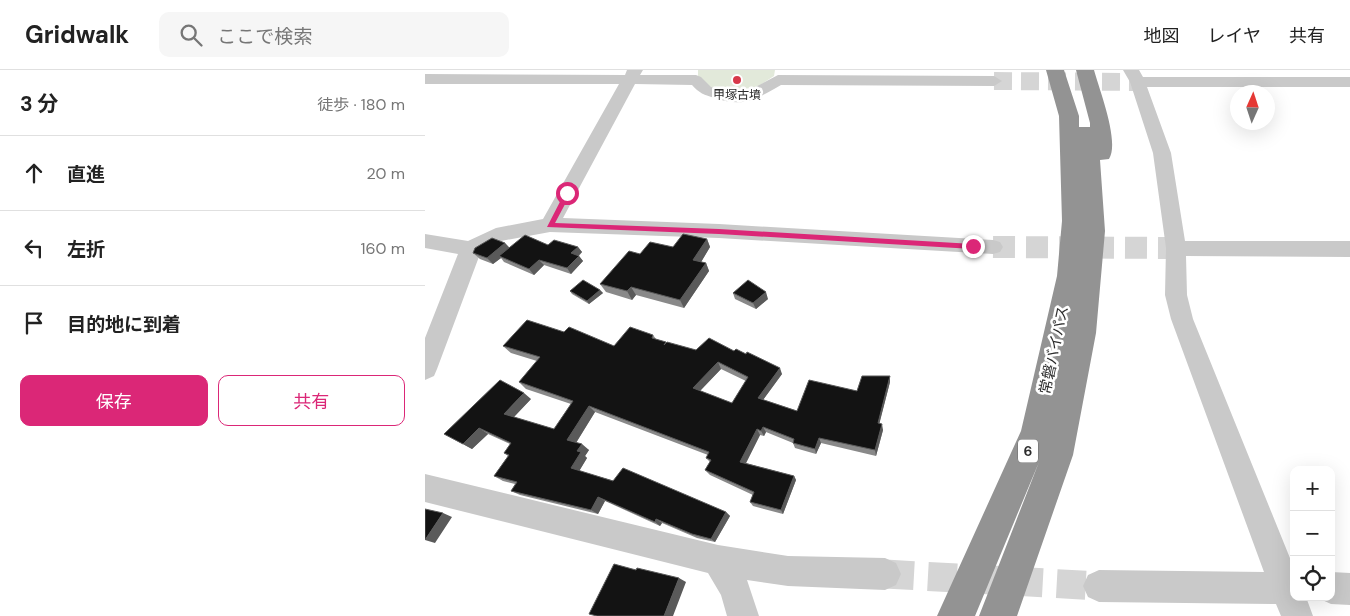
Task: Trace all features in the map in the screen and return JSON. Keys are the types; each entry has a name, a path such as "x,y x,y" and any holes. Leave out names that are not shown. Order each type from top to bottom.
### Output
{"highway":[{"path":"1038,70 1051,106 1058,135 1070,276"},
{"name":"常磐バイパス","path":"956,616 1037,431 1070,276 1074,221 1069,116 1055,70"},
{"name":"常磐バイパス","path":"998,616 1057,454 1082,333 1093,231 1091,172 1084,120 1070,70"},
{"path":"1082,333 1102,280 1103,220 1102,138 1085,70"}],"street":[{"path":"425,79 632,75 696,80 705,90 733,99 748,97 778,80 994,81"},
{"path":"550,225 632,75"},
{"path":"1290,593 1182,320 1176,295 1176,248 1162,153 1135,76 1350,82"},
{"path":"425,241 471,249 496,235 550,225 719,231 993,247"},
{"path":"1176,248 1350,249"},
{"path":"425,369 471,249"},
{"path":"425,488 718,560 788,571 885,574"},
{"path":"718,560 735,589 743,616"},
{"path":"1099,586 1290,598"},
{"path":"1335,588 1350,588"}],"green space":[{"path":"698,70 775,70 774,76 743,96 716,92 698,76"}],"building":[{"path":"683,234 707,239 693,260 706,263 680,300 631,287 627,291 600,284 629,251 640,254 650,242 673,247"},
{"path":"525,235 548,245 554,240 578,247 571,253 579,256 567,268 539,260 529,269 499,256"},
{"path":"492,238 505,243 487,258 473,253 475,248"},
{"path":"583,280 600,290 587,301 570,291"},
{"path":"748,280 766,292 753,303 733,293"},
{"path":"527,320 564,332 569,327 614,346 630,327 653,335 652,338 666,342 664,345 667,342 696,350 709,338 734,351 736,349 746,354 747,352 780,368 758,398 797,411 809,380 857,391 862,376 890,376 878,423 882,424 875,450 819,438 815,449 793,443 794,439 763,427 761,431 757,429 740,462 794,476 781,510 750,502 754,492 705,470 711,460 706,458 709,452 589,406 567,440 582,444 577,451 581,452 571,468 613,481 623,468 726,512 711,539 692,534 656,519 655,522 598,497 591,510 511,491 517,482 494,476 509,455 504,453 511,443 479,428 463,444 444,434 500,380 524,393 504,414 554,429 573,401 519,382 540,357 503,346","holes":["718,362 748,377 732,403 693,388"]},
{"path":"425,509 443,513 425,540"},
{"path":"614,564 679,578 664,616 597,616 589,614"}],"tunnel":[{"path":"994,81 1138,82"},
{"path":"993,247 1176,248"},
{"path":"885,574 1099,586"}],"place":[{"name":"甲塚古墳","path":"737,80"}],"route":[{"path":"567,193 550,225 719,231 973,246"}]}
